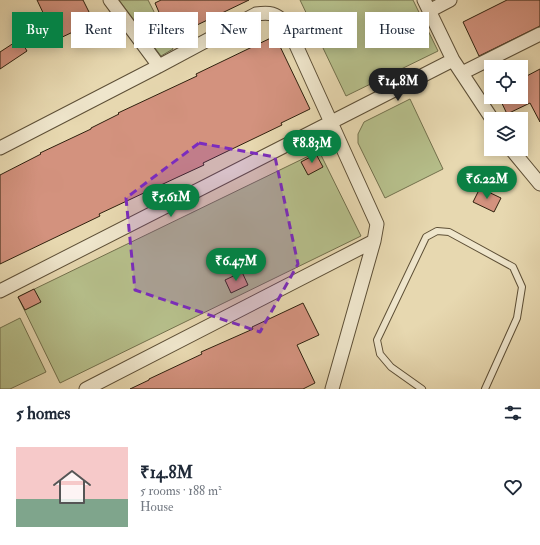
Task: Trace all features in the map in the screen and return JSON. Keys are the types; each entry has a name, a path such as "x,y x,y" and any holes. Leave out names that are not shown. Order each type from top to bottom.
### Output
{"street":[{"path":"110,0 159,66"},
{"path":"450,0 427,5 453,60 487,112"},
{"path":"0,148 256,14 270,12 280,17 286,23 377,224 374,241 332,389"},
{"path":"462,73 540,34"},
{"path":"0,291 453,60"},
{"path":"517,156 540,184"},
{"path":"86,389 374,241"}],"lane":[{"path":"422,389 391,367 380,354 377,340 426,237 437,231 449,232 513,267 522,287 516,318 485,389"}],"highlighted area":[{"path":"199,143 275,157 298,264 260,332 135,290 126,198"}],"green space":[{"path":"119,0 148,0 154,12 134,12 134,20"},
{"path":"300,0 413,0 419,12 365,12 365,48 429,48 429,33 438,51 346,96 323,48 357,48 357,12 306,12"},
{"path":"155,48 172,48 173,49 161,56"},
{"path":"410,99 443,169 385,198 358,143 358,134 364,122"},
{"path":"319,151 361,236 60,383 18,297"},
{"path":"20,318 46,372 10,389 0,389 0,328"}],"building":[{"path":"37,0 83,0 89,12 71,12 71,33 63,37 63,12 43,12"},
{"path":"161,0 249,0 224,12 206,12 206,21 198,25 198,12 159,12 155,3"},
{"path":"507,0 540,0 540,26 479,56 463,22"},
{"path":"269,39 269,48 281,48 310,109 281,123 282,125 203,163 204,165 99,214 100,216 0,264 0,175 41,154 40,153 91,129 119,114 118,113 197,76 196,74 250,48 261,48 261,43"},
{"path":"12,44 12,48 25,48 27,51 0,69 0,52"},
{"path":"540,69 540,122 530,103 528,104 528,75"},
{"path":"502,104 528,104 511,112 506,112"},
{"path":"316,154 323,167 308,175 301,162"},
{"path":"480,188 501,198 494,212 473,202"},
{"path":"242,272 248,285 231,293 225,280"},
{"path":"34,289 41,302 25,310 18,297"},
{"path":"303,303 319,335 297,345 315,383 303,389 130,389 202,354 201,352 253,329 252,327"}]}
